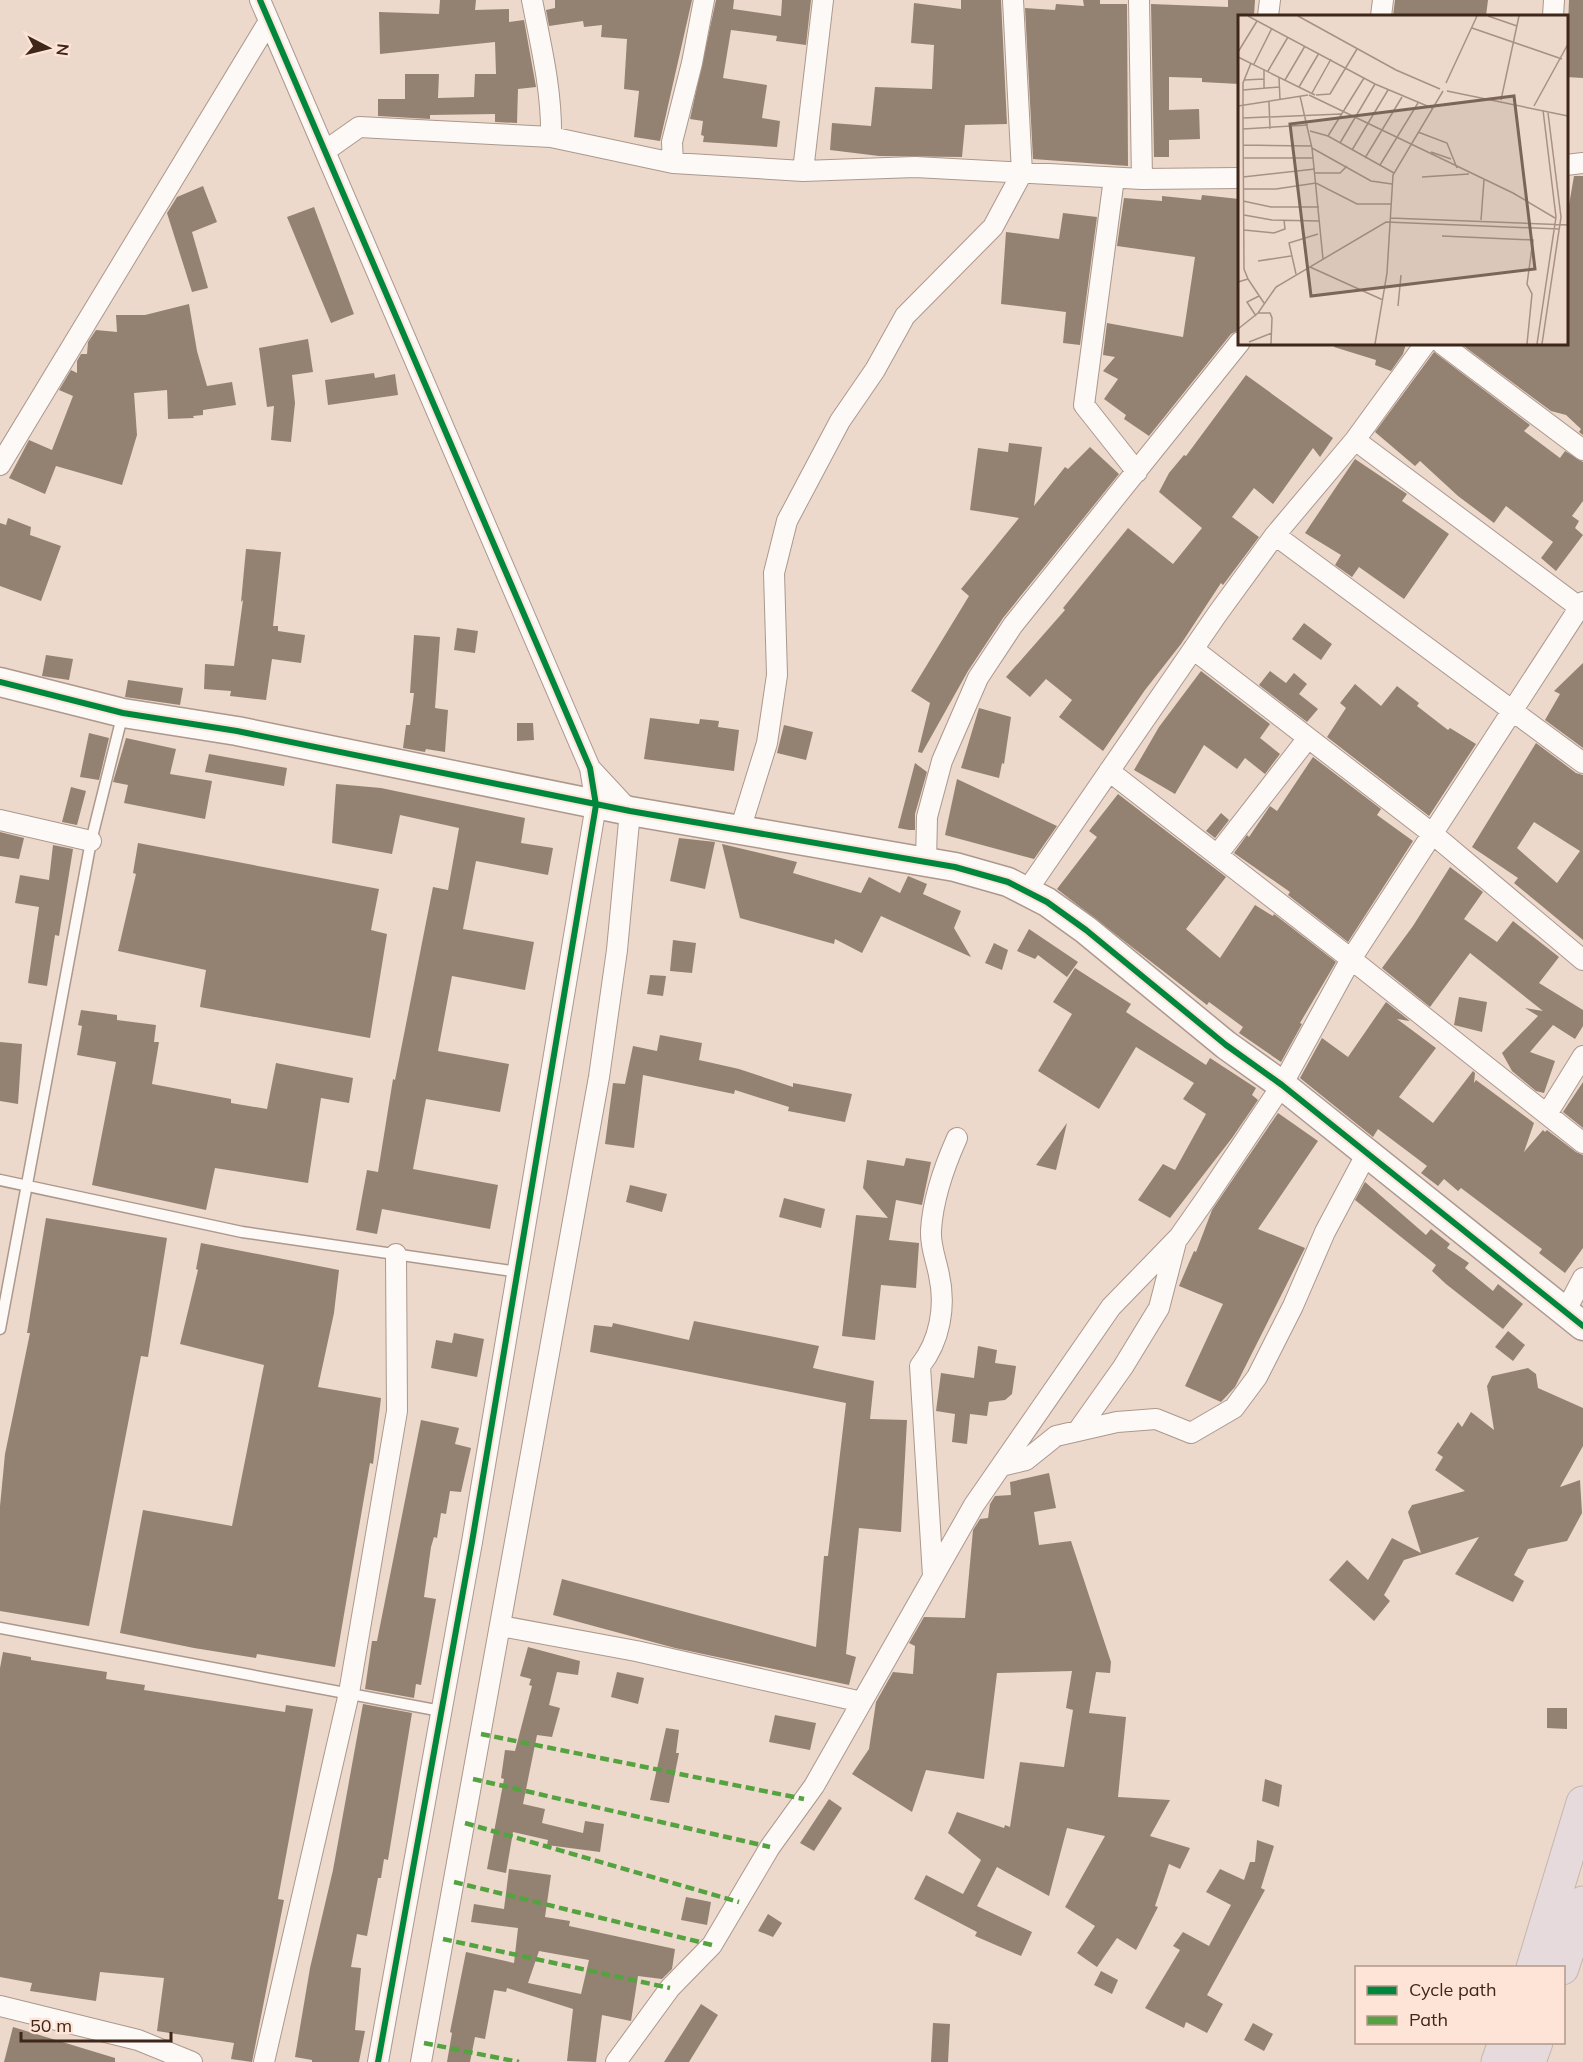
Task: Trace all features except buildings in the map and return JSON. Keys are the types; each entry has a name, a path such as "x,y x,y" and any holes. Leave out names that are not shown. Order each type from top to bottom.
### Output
{"highway":[{"path":"1534,1966 1583,1803"},
{"path":"1571,1953 1583,1903"},
{"path":"1498,2062 1505,2044"},
{"path":"1528,2062 1536,2044"}],"street":[{"path":"260,0 590,768 596,805 519,1272 378,2062"},
{"path":"532,0 547,72 551,137"},
{"path":"673,163 672,142 692,63 704,0"},
{"path":"802,171 823,0"},
{"path":"738,829 768,743 777,675 774,573 788,521 840,421 875,370 905,316 993,227 1022,173 1013,0"},
{"path":"1139,0 1142,179"},
{"path":"1268,15 1270,0"},
{"path":"1381,15 1383,0"},
{"path":"1553,15 1554,0"},
{"path":"0,465 269,21"},
{"path":"325,151 359,127 551,137 673,163 802,171 915,167 1142,179 1238,178"},
{"path":"1568,165 1583,163"},
{"path":"1114,178 1084,405 1137,472"},
{"path":"926,862 927,817 939,772 978,678 1013,625 1238,343"},
{"path":"1026,892 1193,649 1275,535 1355,440 1424,345"},
{"path":"1443,345 1583,450"},
{"path":"616,2062 670,1988 712,1945 770,1847 814,1786 974,1505 1111,1307 1177,1240 1282,1085 1352,959 1582,606 1355,440"},
{"path":"1275,535 1583,763"},
{"path":"1193,649 1434,836 1583,960"},
{"path":"0,682 123,713 237,731 596,805 926,862 1008,882 1047,902 1086,930 1226,1045 1282,1085 1574,1319 1583,1278"},
{"path":"1217,855 1308,738"},
{"path":"420,2062 599,1077 617,950 630,811 590,768"},
{"path":"1109,771 1352,959 1583,1143"},
{"path":"0,820 92,841"},
{"path":"1547,1114 1583,1056"},
{"path":"933,1576 920,1365 932,1350 940,1323 940,1276 932,1249 931,1231 937,1192 957,1138"},
{"path":"1001,1466 1026,1460 1056,1436 1079,1429 1156,1419 1191,1433 1234,1408 1262,1367 1293,1306 1325,1232 1367,1153"},
{"path":"1079,1429 1124,1367 1159,1308 1177,1240"},
{"path":"264,2062 349,1693 397,1411 396,1254"},
{"path":"501,1626 636,1651 861,1702"},
{"path":"0,2006 138,2040 192,2062"}],"lane":[{"path":"0,1329 92,841 123,713"},
{"path":"0,1179 242,1232 519,1272"},
{"path":"0,1628 441,1710"}],"marked path":[{"path":"481,1734 804,1799"},
{"path":"473,1779 770,1847"},
{"path":"465,1823 739,1902"},
{"path":"454,1882 712,1945"},
{"path":"443,1939 670,1988"},
{"path":"424,2043 519,2062"}],"cycle path":[{"path":"260,0 590,768 596,805 472,1542 378,2062"},
{"path":"0,682 123,713 237,731 630,811 955,867 1008,882 1047,902 1086,930 1226,1045 1282,1085 1583,1326"}]}
